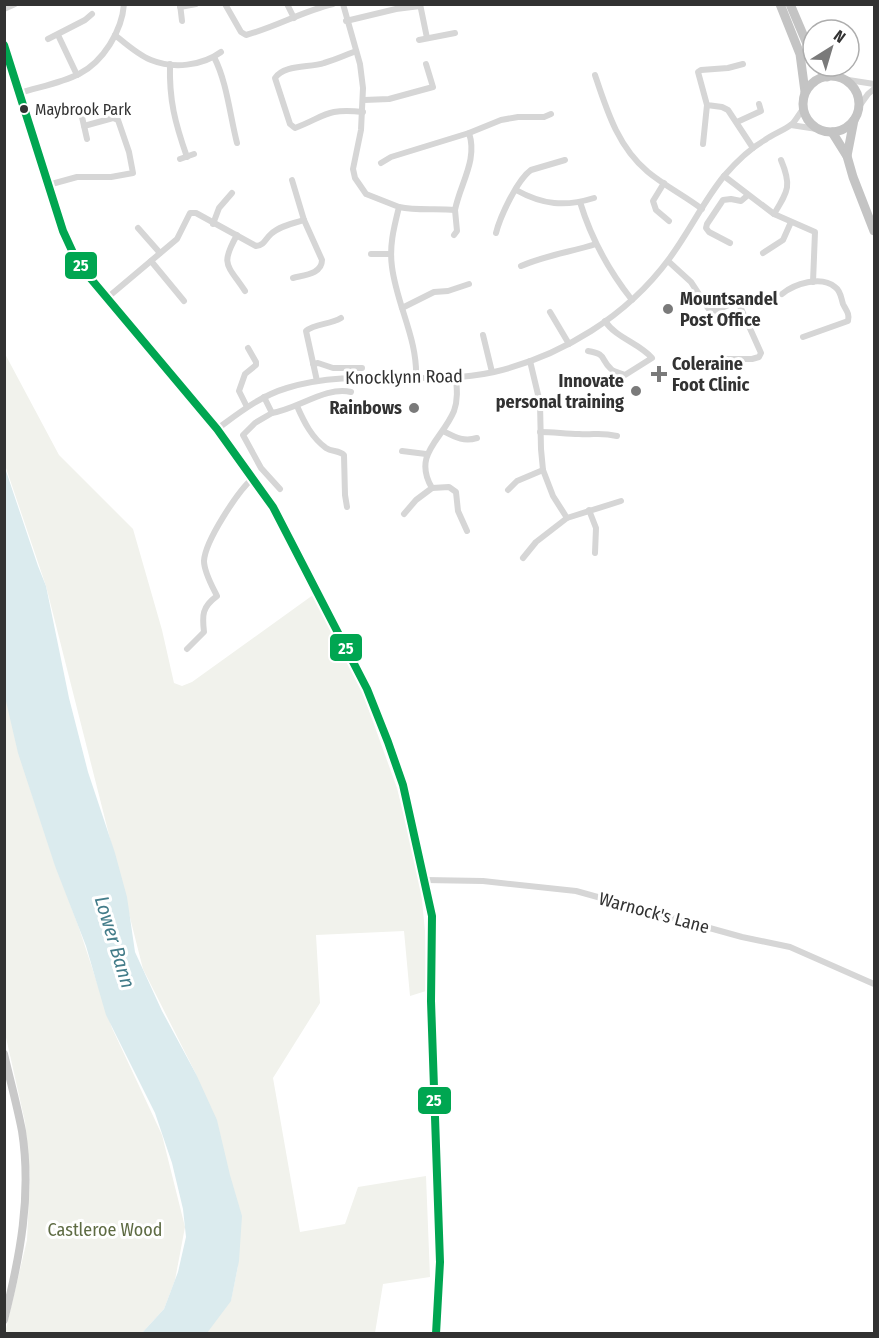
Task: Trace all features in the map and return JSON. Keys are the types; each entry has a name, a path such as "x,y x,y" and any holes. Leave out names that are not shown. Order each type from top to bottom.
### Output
{"highway":[{"path":"780,4 800,54 805,92 803,109 806,117 817,129 832,132 848,126 854,120"},
{"path":"790,4 801,30"},
{"path":"805,92 818,80 824,78"},
{"path":"834,78 842,79 854,89 857,95 858,108 847,156"},
{"path":"832,132 847,156 874,231"}],"main road":[{"path":"4,1054 22,1132 25,1203 18,1266 4,1320"}],"street":[{"path":"4,9 15,4"},
{"path":"20,93 77,75 93,64 115,35 122,20 124,4"},
{"path":"182,21 180,6 196,4"},
{"path":"225,4 241,32 246,35 333,4"},
{"path":"287,4 294,18"},
{"path":"343,4 362,77 364,100 354,160 355,178 366,194 399,207 419,210 438,208 455,210"},
{"path":"346,21 420,5 427,38"},
{"path":"48,39 86,20 92,14"},
{"path":"419,40 455,33"},
{"path":"58,35 77,75"},
{"path":"115,35 150,60 170,64 190,65 214,57 221,52"},
{"path":"4,45 7,63 20,93 48,185 71,249 86,273 217,429 273,507 367,689 403,785 425,880 433,932 431,1009 440,1262 436,1334"},
{"path":"356,51 326,63 295,68 278,74 275,78 290,124 295,128 326,113 363,112"},
{"path":"214,57 223,79 229,116 237,143"},
{"path":"170,64 169,85 172,113 183,158 194,154"},
{"path":"364,100 389,99 433,87 426,64"},
{"path":"703,144 707,105 699,72 704,69 728,68 743,64"},
{"path":"595,75 620,140 639,163 702,209"},
{"path":"842,79 874,84"},
{"path":"858,108 874,89"},
{"path":"737,123 761,111 759,104"},
{"path":"707,105 725,108 753,148"},
{"name":"Knocklynn Road","path":"217,429 247,407 286,388 345,377 456,378 492,372 530,361 569,344 632,300 668,261 724,176 753,148 791,125 803,109"},
{"path":"381,163 391,157 469,134 501,120 518,117 544,117 551,114"},
{"path":"82,117 87,139"},
{"path":"48,185 77,177 111,177 133,173 129,152 118,120 113,118 84,126"},
{"path":"791,125 817,129"},
{"path":"454,236 457,231 455,210 470,164 469,134"},
{"path":"496,234 526,174 531,170 566,160"},
{"path":"774,214 785,197 788,187 788,177 781,160"},
{"path":"724,176 774,214 815,232 813,282"},
{"path":"292,180 304,220 322,260 319,270 293,278"},
{"path":"664,183 653,201 656,210 669,221"},
{"path":"516,190 552,204 580,202 594,198"},
{"path":"213,224 219,208 232,193"},
{"path":"730,243 709,232 706,224 723,200 741,201 748,195"},
{"path":"580,202 596,244 632,300"},
{"path":"399,207 391,254 394,279 414,344 416,379"},
{"path":"107,298 177,239 190,213 196,213 256,246 261,246 273,232 304,220"},
{"path":"763,253 783,240 791,222"},
{"path":"138,228 160,253"},
{"path":"237,235 227,252 226,260 245,291"},
{"path":"521,266 547,255 560,254 596,244"},
{"path":"371,254 391,254"},
{"path":"151,261 184,301"},
{"path":"668,261 691,282 710,311 737,303 761,353 759,357 752,359 729,358 707,365"},
{"path":"782,294 797,285 813,282 832,284 836,287 850,319 845,324 802,337"},
{"path":"402,308 434,292 448,291 469,284"},
{"path":"550,312 569,344"},
{"path":"317,381 306,331 341,318"},
{"path":"588,351 599,353 611,369 625,375 652,358 645,349 612,329 605,321"},
{"path":"483,334 492,372"},
{"path":"247,407 239,391 245,374 256,365 248,348"},
{"path":"530,361 540,403 543,470 553,496 567,518"},
{"path":"313,364 318,363 333,368 362,368"},
{"path":"432,488 424,465 426,454 443,430 456,403 456,378"},
{"path":"280,489 261,468 243,435 255,423 272,413 338,390 351,392"},
{"path":"264,397 272,413"},
{"path":"297,406 306,426 315,437 326,448 344,455 347,507"},
{"path":"443,430 460,439 469,441 477,438"},
{"path":"540,432 580,435 603,432 617,436"},
{"path":"402,451 426,454"},
{"path":"508,490 518,481 543,470"},
{"path":"187,649 204,632 202,614 207,603 217,596 204,564 206,550 234,499 253,478"},
{"path":"404,514 416,500 432,488 449,487 456,492 458,510 467,531"},
{"path":"523,558 536,542 567,518 621,501"},
{"path":"589,510 596,528 595,553"},
{"name":"Warnock's Lane","path":"425,880 483,881 576,891 742,937 790,947 874,984"}],"green space":[{"path":"4,352 59,455 133,529 162,630 174,683 182,686 192,682 313,595 363,694 397,788 420,880 425,931 426,991 410,996 404,931 316,935 320,1003 273,1078 300,1232 345,1224 358,1187 426,1176 430,1277 383,1284 375,1333 205,1333 231,1300 238,1266 196,1074 143,969 46,586 5,465"},
{"name":"Castleroe Wood","path":"4,688 30,788 54,861 112,1028 162,1135 185,1227 175,1280 164,1309 142,1333 5,1333 27,1240 30,1176 25,1122 5,1033"}],"water":[{"name":"Lower Bann","path":"4,465 46,586 69,698 88,772 127,897 135,952 217,1120 242,1216 239,1261 231,1301 207,1333 142,1333 164,1309 178,1272 186,1237 183,1209 172,1163 155,1113 106,1015 86,946 55,866 18,753 5,697"}],"transit line":[{"name":"25","path":"4,45 63,231 74,255 86,273 217,429 273,507 367,689 403,785 432,916 431,1001 440,1262 436,1334"}],"place":[{"name":"Maybrook Park","path":"24,109"},
{"name":"Mountsandel Post Office","path":"668,309"},
{"name":"Coleraine Foot Clinic","path":"659,374"},
{"name":"Innovate personal training","path":"636,391"},
{"name":"Rainbows","path":"414,408"}]}
